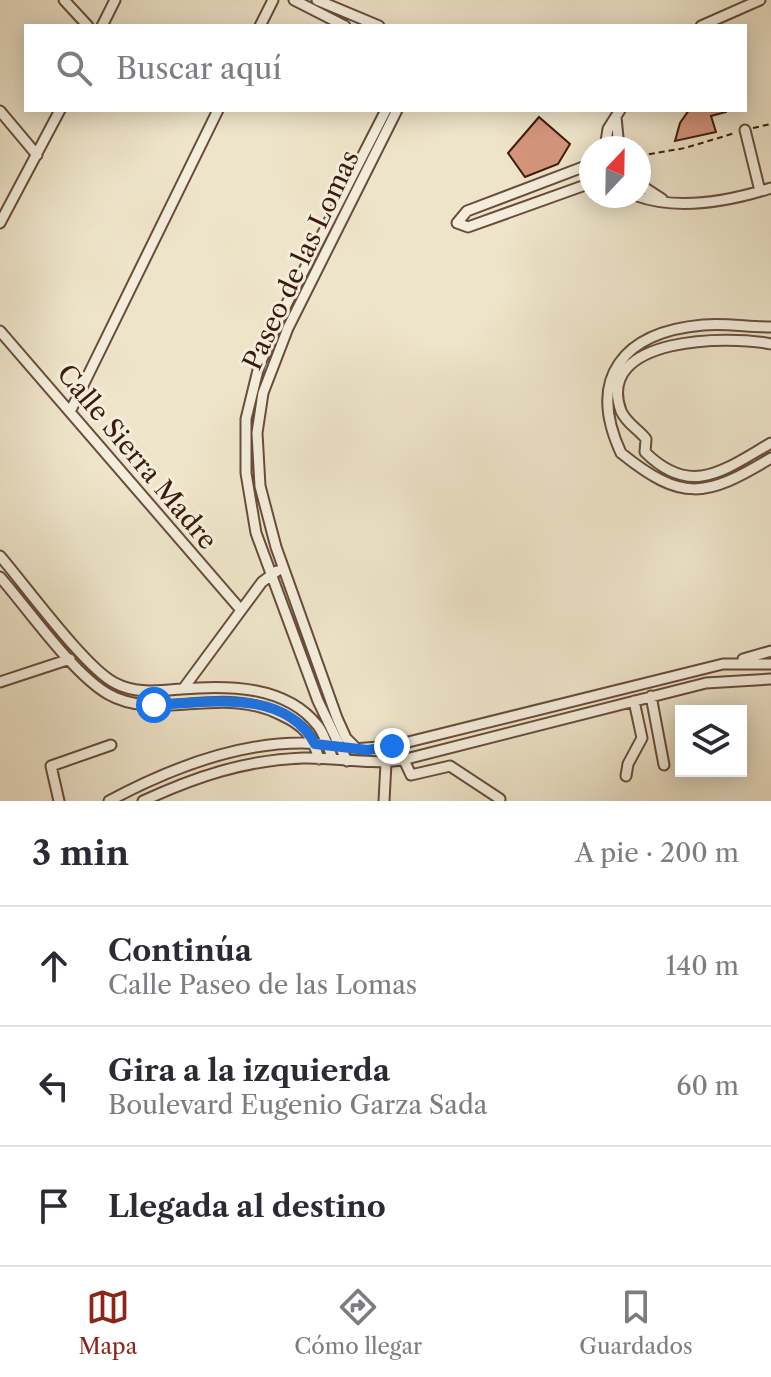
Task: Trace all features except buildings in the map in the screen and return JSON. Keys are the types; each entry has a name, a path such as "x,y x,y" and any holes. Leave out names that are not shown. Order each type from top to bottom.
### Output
{"street":[{"path":"64,0 86,24"},
{"path":"103,24 115,0"},
{"path":"261,24 273,0"},
{"path":"294,0 341,24"},
{"path":"317,0 374,24"},
{"path":"706,24 760,0"},
{"path":"0,111 37,155"},
{"path":"0,223 59,112"},
{"path":"70,412 217,112"},
{"name":"Paseo de las Lomas","path":"357,749 349,743 337,718 283,568 260,486 257,433 263,393 296,300 385,112"},
{"name":"Paseo de las Lomas","path":"347,761 318,701 251,511 246,473 246,419 259,366 396,112"},
{"path":"607,136 618,113"},
{"path":"618,113 619,136"},
{"path":"745,130 760,191"},
{"path":"579,169 467,211 457,223 468,227 579,187"},
{"path":"651,199 706,202 771,188"},
{"path":"651,191 669,202"},
{"path":"771,327 695,326 661,334 632,347 616,366 610,381 609,409 621,453 658,480 699,489 741,478 771,458"},
{"name":"Calle Sierra Madre","path":"0,331 241,610"},
{"path":"771,344 707,338 670,345 641,357 626,373 619,392 622,412 646,439 645,452 660,467 678,476 703,477 730,467 771,443"},
{"path":"619,440 625,432 635,430"},
{"path":"633,459 645,452"},
{"path":"0,556 105,677 137,690 235,687 275,696 316,723 333,759"},
{"path":"183,689 241,610 272,574 283,568"},
{"path":"0,577 98,688 132,703 230,700 269,708 301,725 315,744 319,759"},
{"path":"109,801 161,775 207,759 251,749 315,744 357,749 397,745 771,651"},
{"path":"0,682 70,659"},
{"path":"723,664 771,664"},
{"path":"143,801 235,766 319,759 386,763 722,680 771,679"},
{"path":"269,708 275,696"},
{"path":"651,696 664,765"},
{"path":"626,776 642,736 634,701"},
{"path":"642,736 660,732"},
{"path":"59,801 51,766 111,745"},
{"path":"397,745 411,775 450,766 500,799"},
{"path":"385,800 386,763"}],"path":[{"path":"651,154 685,148 771,124"}],"route":[{"path":"154,705 239,701 269,708 291,719 309,732 315,744 368,750 392,746"}]}
